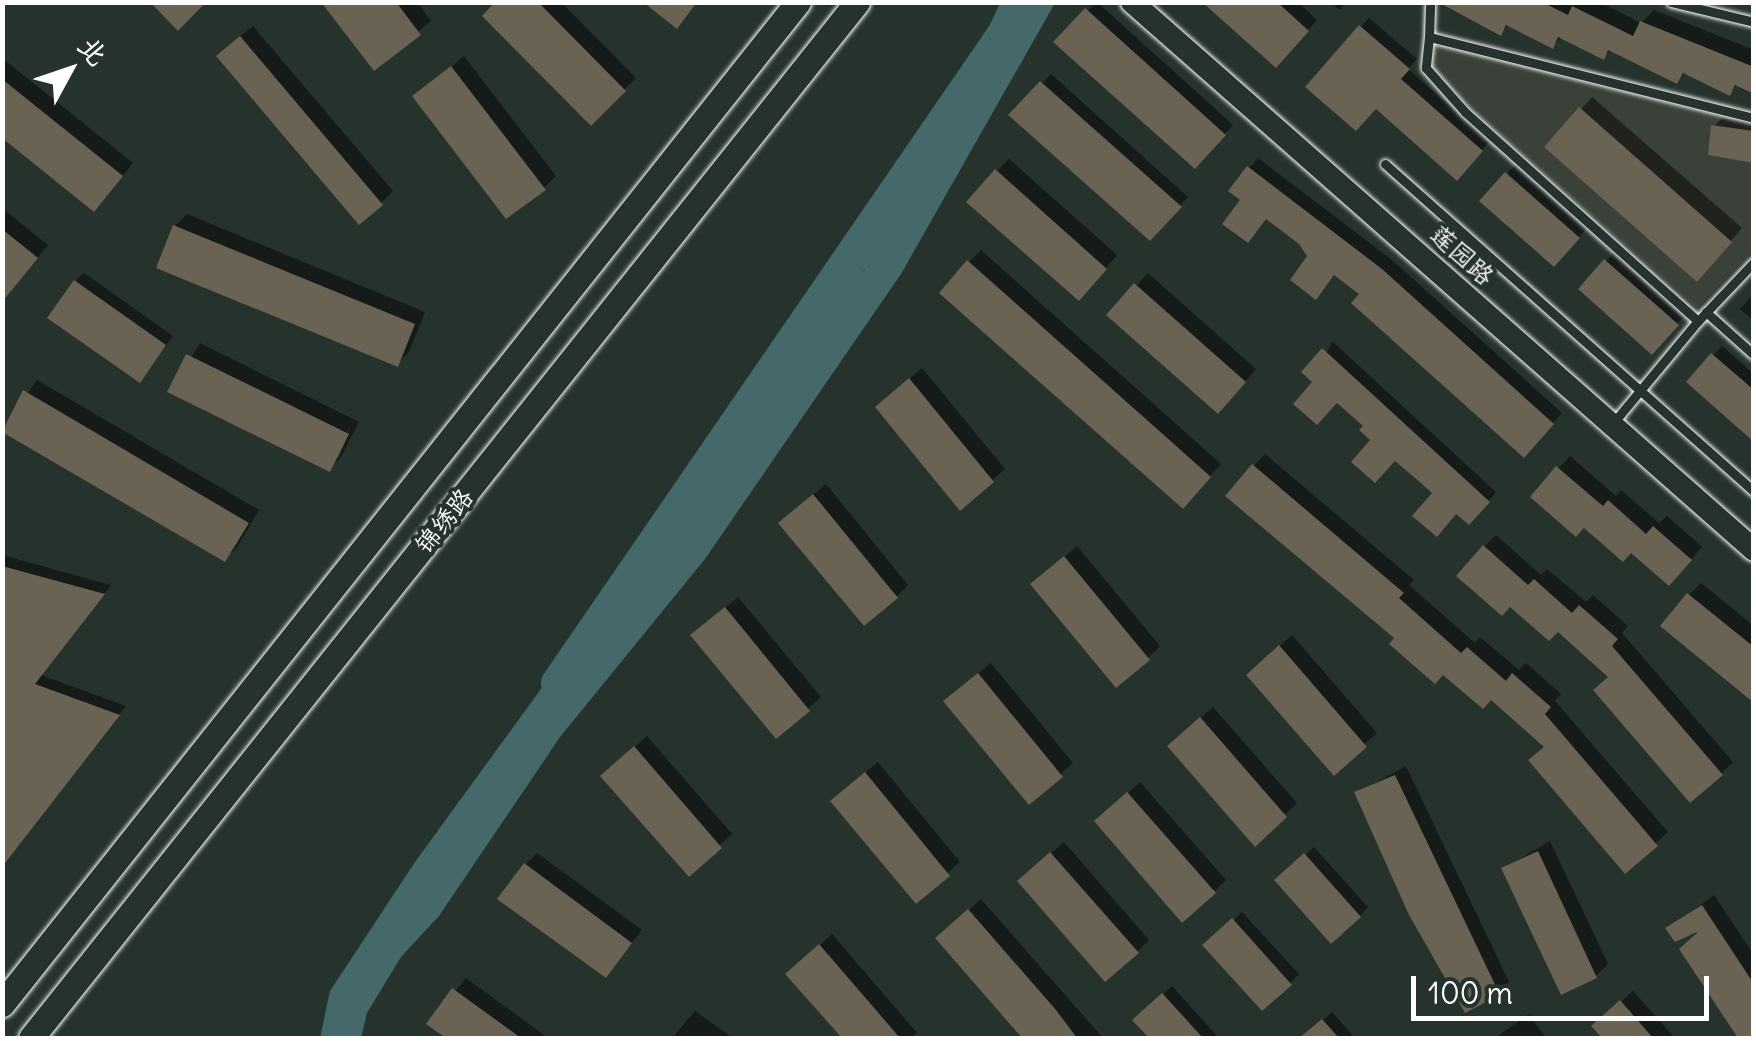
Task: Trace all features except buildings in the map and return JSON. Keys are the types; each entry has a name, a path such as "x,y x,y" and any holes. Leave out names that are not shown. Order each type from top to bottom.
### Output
{"main road":[{"name":"锦绣路","path":"2,1004 798,2"},
{"name":"锦绣路","path":"32,1038 857,2"}],"street":[{"name":"莲园路","path":"1132,2 1754,550"}],"lane":[{"path":"1430,2 1426,68 1465,112 1754,356"},
{"path":"1671,2 1754,22"},
{"path":"1430,36 1754,118"},
{"path":"1385,164 1638,395 1754,492"},
{"path":"1612,425 1702,316 1754,262"}],"shaded area":[{"path":"1435,44 1753,124 1753,250 1697,308 1471,108 1430,65"}],"water":[{"path":"1000,3 1055,3 901,274 705,559 560,737 439,916 401,957 367,1013 361,1038 320,1038 330,991 415,862 554,671 583,647 813,311 864,271 895,190 952,106"}],"waterway":[{"path":"558,683 1026,2"}]}
